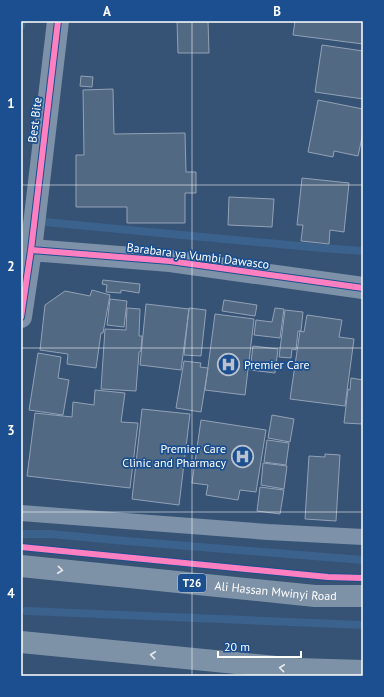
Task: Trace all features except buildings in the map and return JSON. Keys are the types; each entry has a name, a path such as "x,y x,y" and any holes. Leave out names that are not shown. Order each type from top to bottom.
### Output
{"highway":[{"name":"Ali Hassan Mwinyi Road","path":"21,566 315,596 363,596"},
{"path":"21,642 297,669 363,671"}],"street":[{"name":"Best Bite","path":"21,317 31,250 58,21"},
{"name":"Barabara ya Vumbi Dawasco","path":"31,250 170,262 363,288"}],"lane":[{"path":"21,513 268,532 363,537"}],"waterway":[{"path":"21,26 22,21"},
{"path":"44,222 363,251"},
{"path":"21,534 51,534 363,560"},
{"path":"26,611 363,625"}],"cycle path":[{"path":"21,317 31,250 58,21"},
{"path":"31,250 170,261 363,288"},
{"path":"21,547 328,577 363,578"}],"place":[{"name":"Premier Care","path":"229,365"},
{"name":"Premier Care Clinic and Pharmacy","path":"242,456"}]}
